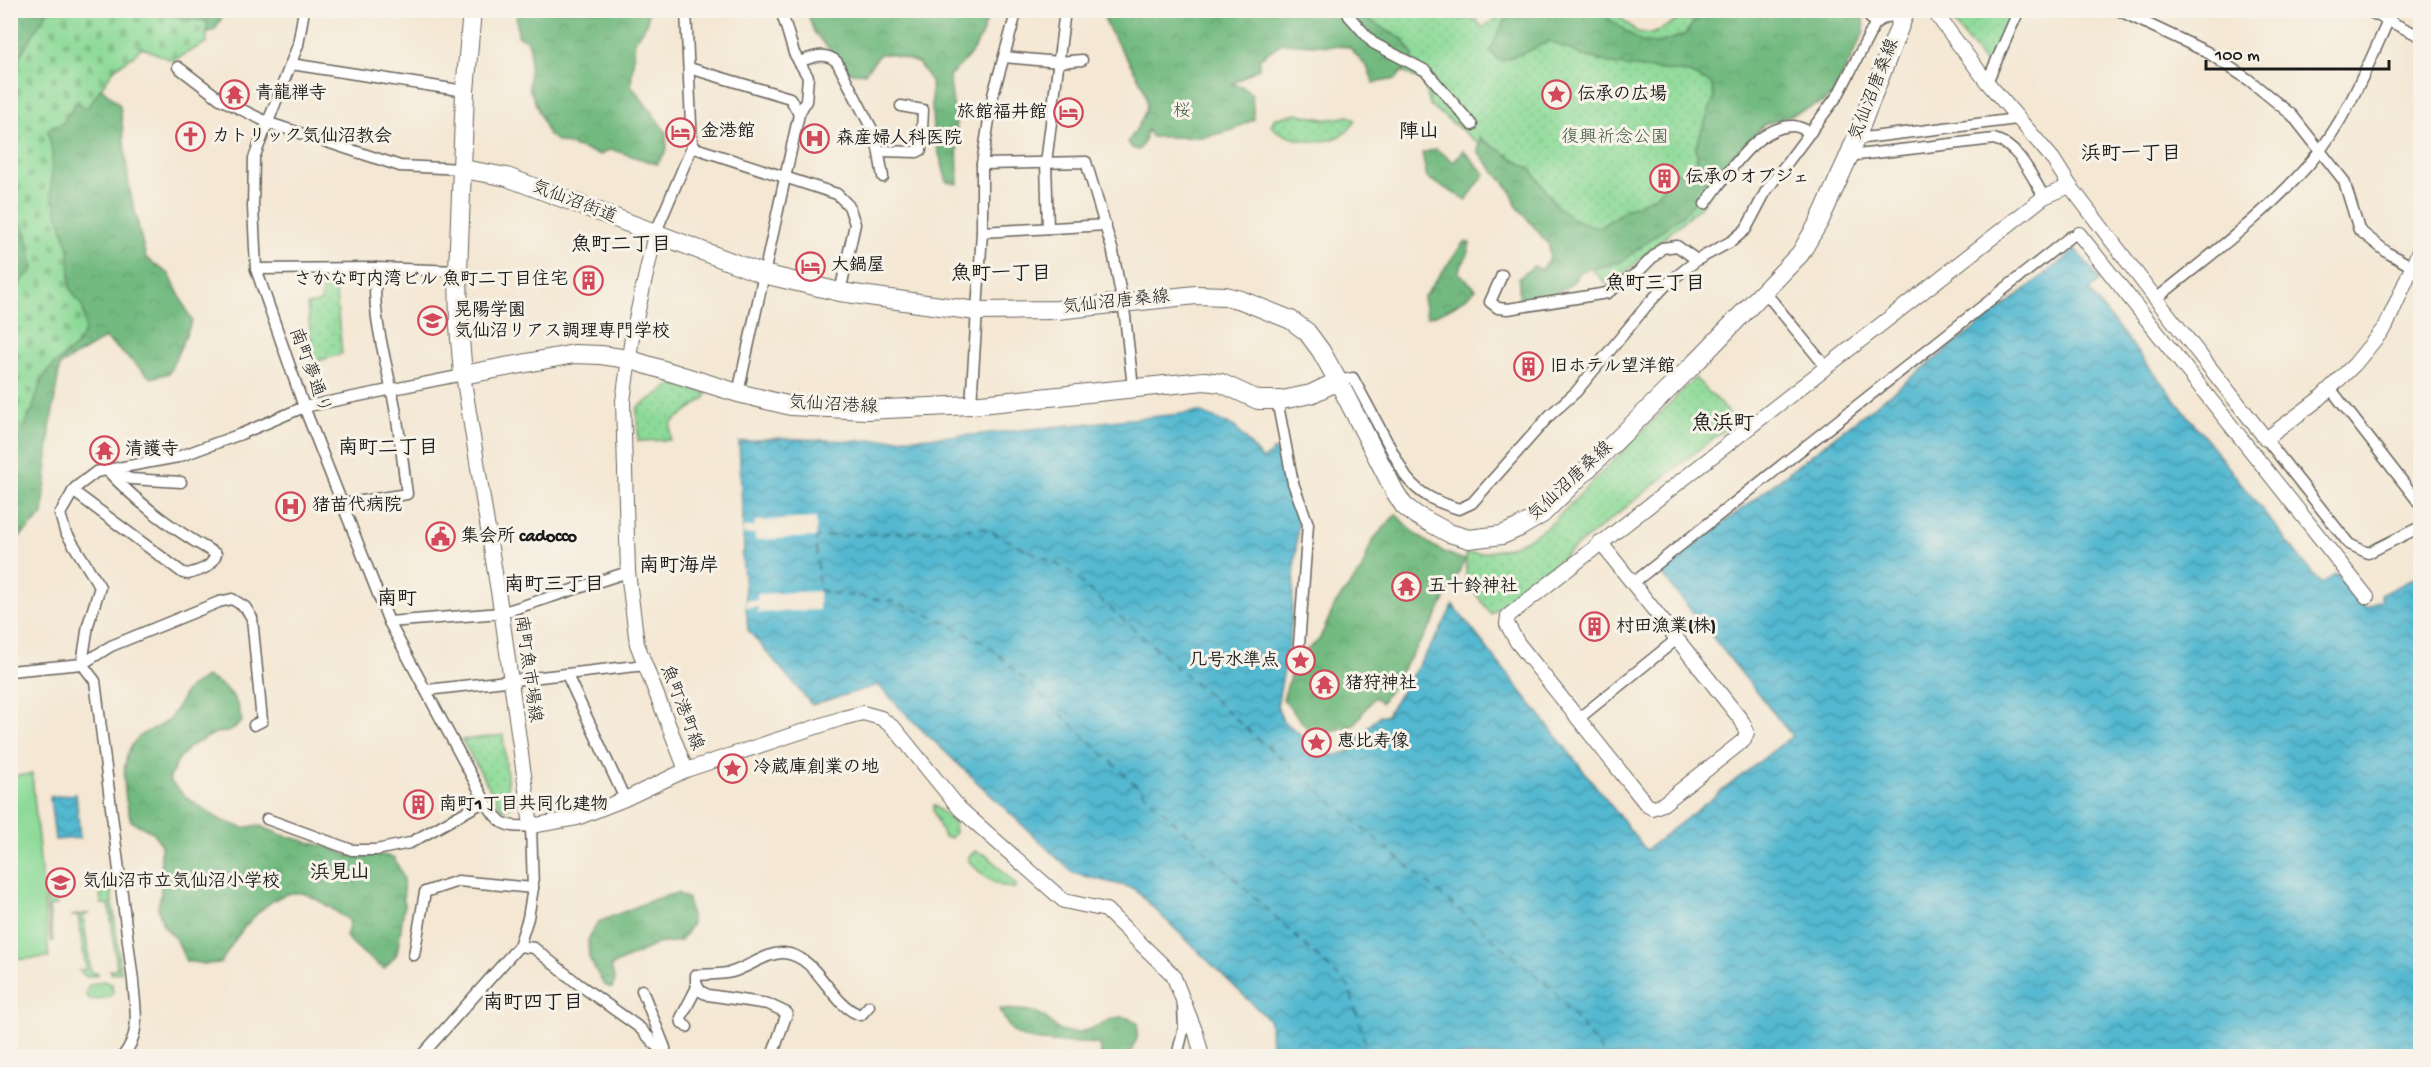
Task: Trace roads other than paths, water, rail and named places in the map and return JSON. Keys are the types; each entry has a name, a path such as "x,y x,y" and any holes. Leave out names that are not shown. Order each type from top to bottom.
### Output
{"main road":[{"path":"463,375 458,271 465,91 472,10"},
{"name":"気仙沼唐桑線","path":"976,311 1057,310 1196,295 1225,296 1241,300 1291,320 1307,332 1321,351 1404,506 1449,533 1469,539 1502,535 1542,514 1698,360 1800,254 1849,156 1905,13"},
{"name":"気仙沼街道","path":"463,169 507,177 763,274 840,292 976,311"},
{"name":"気仙沼港線","path":"463,375 574,354 628,359 738,393 791,406 866,410 971,405 1204,381 1221,383 1258,400 1277,400 1311,394 1338,381"}],"street":[{"name":"南町夢通り","path":"304,10 298,45 254,158 253,207 256,269 304,406 389,622 497,820 509,827 531,826"},
{"path":"655,234 692,147 686,10"},
{"path":"738,393 784,178 799,114 806,101 808,77 794,53 782,10"},
{"path":"971,405 982,232 982,164 993,95 1017,10"},
{"path":"1048,228 1046,163 1065,10"},
{"path":"1347,10 1348,16 1373,43 1426,71 1472,125"},
{"path":"1864,10 1875,24"},
{"path":"1933,10 1987,82 2053,159 2070,186 2156,299 2349,544 2368,553 2421,527"},
{"path":"1987,82 2019,10"},
{"path":"2118,10 2206,52 2249,80 2292,115 2344,181 2359,230 2388,253 2416,269"},
{"path":"2366,10 2421,36"},
{"path":"2156,299 2246,226 2311,162 2352,101 2393,10"},
{"path":"1338,381 1353,378 1406,477 1416,490 1433,501 1460,509 1472,503 1550,415 1576,392 1668,283 1697,260 1732,241 1746,230 1766,191 1838,95 1875,24 1885,17 1905,13"},
{"path":"799,62 821,55 831,57 837,62 856,102 867,116 880,151 883,177"},
{"path":"1004,57 1059,62 1082,60"},
{"path":"291,64 465,91"},
{"path":"178,67 220,99 269,123 400,166 463,169"},
{"path":"689,68 789,98 799,114"},
{"path":"880,151 916,152 921,150 923,110 902,106"},
{"path":"1856,139 2017,119"},
{"path":"1705,204 1746,151 1764,136 1794,126 1810,132"},
{"path":"1849,156 1994,139 2005,142 2015,150 2044,196"},
{"path":"692,147 837,194 849,206 855,224 840,292"},
{"path":"982,164 1086,162 1106,225 1124,303 1133,387"},
{"path":"1600,542 1742,721 1747,732 1744,740 1663,804 1652,808 1647,805 1517,642 1507,624 1508,616 1600,542 2044,196 2070,186"},
{"path":"982,232 1106,225"},
{"name":"魚町港町線","path":"655,234 628,359 623,402 628,572 637,644 686,770 843,718 863,713 881,718 895,729 960,809 1064,901 1106,910 1173,975 1182,995"},
{"path":"1633,583 2070,237 2079,234 2367,597"},
{"path":"1502,275 1490,302 1498,308 1508,309 1607,293 1637,273 1662,248 1677,246 1697,260"},
{"path":"2266,440 2330,388 2355,364 2386,326 2416,269 2421,249"},
{"path":"343,504 407,494 392,389 376,321 374,295 376,268"},
{"path":"256,269 376,268 458,271"},
{"path":"1764,291 1826,367"},
{"path":"123,1056 132,1045 137,1027 133,981 95,681 82,664 87,625 100,587 66,531 60,514 73,491 96,472 178,457 241,434 304,406 463,375"},
{"name":"南町魚市場線","path":"463,375 501,613 531,826"},
{"path":"2330,388 2421,504"},
{"path":"1277,400 1293,483 1308,524 1299,645"},
{"path":"106,469 131,479 181,482"},
{"path":"73,491 183,573 188,574 208,566 214,560 216,554 182,535 127,492 106,469"},
{"path":"389,622 501,613 628,572"},
{"path":"10,671 82,664 111,646 219,602 232,599 244,607 252,618 262,721 254,725"},
{"path":"1578,719 1677,639"},
{"path":"427,690 645,665"},
{"path":"567,675 626,799"},
{"path":"422,1056 519,946 528,918 533,888 531,826 577,818 626,799 686,770"},
{"path":"267,819 352,850 376,850 410,843 485,801"},
{"path":"414,955 425,892 458,881 533,888"},
{"path":"519,946 534,948 577,983 640,1028 665,1056"},
{"path":"772,1056 787,1013 768,1004 708,995 700,991 696,975 733,971 780,953 794,954 812,968 850,1011 861,1015 869,1006"},
{"path":"687,1027 682,1023 681,1018 698,987"},
{"path":"642,990 666,1048 665,1056"},
{"path":"1177,1056 1184,1027 1182,995"},
{"path":"1182,995 1202,1056"}],"water":[{"path":"2076,250 2100,280 2089,291 2321,584 2336,573 2365,608 2382,600 2380,595 2420,575 2420,1056 1271,1056 1270,1021 1133,888 1073,873 878,685 812,705 748,630 742,553 744,552 739,442 774,438 854,441 972,435 1200,412 1235,427 1263,460 1274,450 1279,455 1298,521 1290,639 1277,706 1283,721 1304,737 1312,747 1328,755 1338,755 1352,750 1356,740 1380,715 1386,716 1439,633 1453,605 1646,850 1792,736 1660,572"},
{"path":"76,794 80,838 55,840 50,797"}],"place":[{"name":"青龍禅寺","path":"234,94"},
{"name":"伝承の広場","path":"1556,95"},
{"name":"旅館福井館","path":"1068,113"},
{"name":"金港館","path":"680,132"},
{"name":"カトリック気仙沼教会","path":"191,137"},
{"name":"森産婦人科医院","path":"815,139"},
{"name":"伝承のオブジェ","path":"1664,178"},
{"name":"大鍋屋","path":"810,266"},
{"name":"さかな町内湾ビル 魚町二丁目住宅","path":"589,280"},
{"name":"晃陽学園 気仙沼リアス調理専門学校","path":"433,321"},
{"name":"旧ホテル望洋館","path":"1529,367"},
{"name":"清護寺","path":"104,450"},
{"name":"猪苗代病院","path":"291,506"},
{"name":"集会所 cadocco","path":"440,537"},
{"name":"五十鈴神社","path":"1407,587"},
{"name":"村田漁業(株)","path":"1595,627"},
{"name":"几号水準点","path":"1300,661"},
{"name":"猪狩神社","path":"1324,684"},
{"name":"恵比寿像","path":"1316,742"},
{"name":"冷蔵庫創業の地","path":"732,768"},
{"name":"南町1丁目共同化建物","path":"418,805"},
{"name":"気仙沼市立気仙沼小学校","path":"61,882"}],"district":[{"name":"陣山","path":"1419,133"},
{"name":"浜町一丁目","path":"2131,155"},
{"name":"魚町二丁目","path":"621,246"},
{"name":"魚町一丁目","path":"1001,275"},
{"name":"魚町三丁目","path":"1655,285"},
{"name":"魚浜町","path":"1723,425"},
{"name":"南町二丁目","path":"388,449"},
{"name":"南町海岸","path":"679,567"},
{"name":"南町三丁目","path":"554,586"},
{"name":"南町","path":"397,600"},
{"name":"浜見山","path":"340,874"},
{"name":"南町四丁目","path":"533,1004"}],"park label":[{"name":"桜","path":"1182,112"},
{"name":"復興祈念公園","path":"1615,138"}]}
